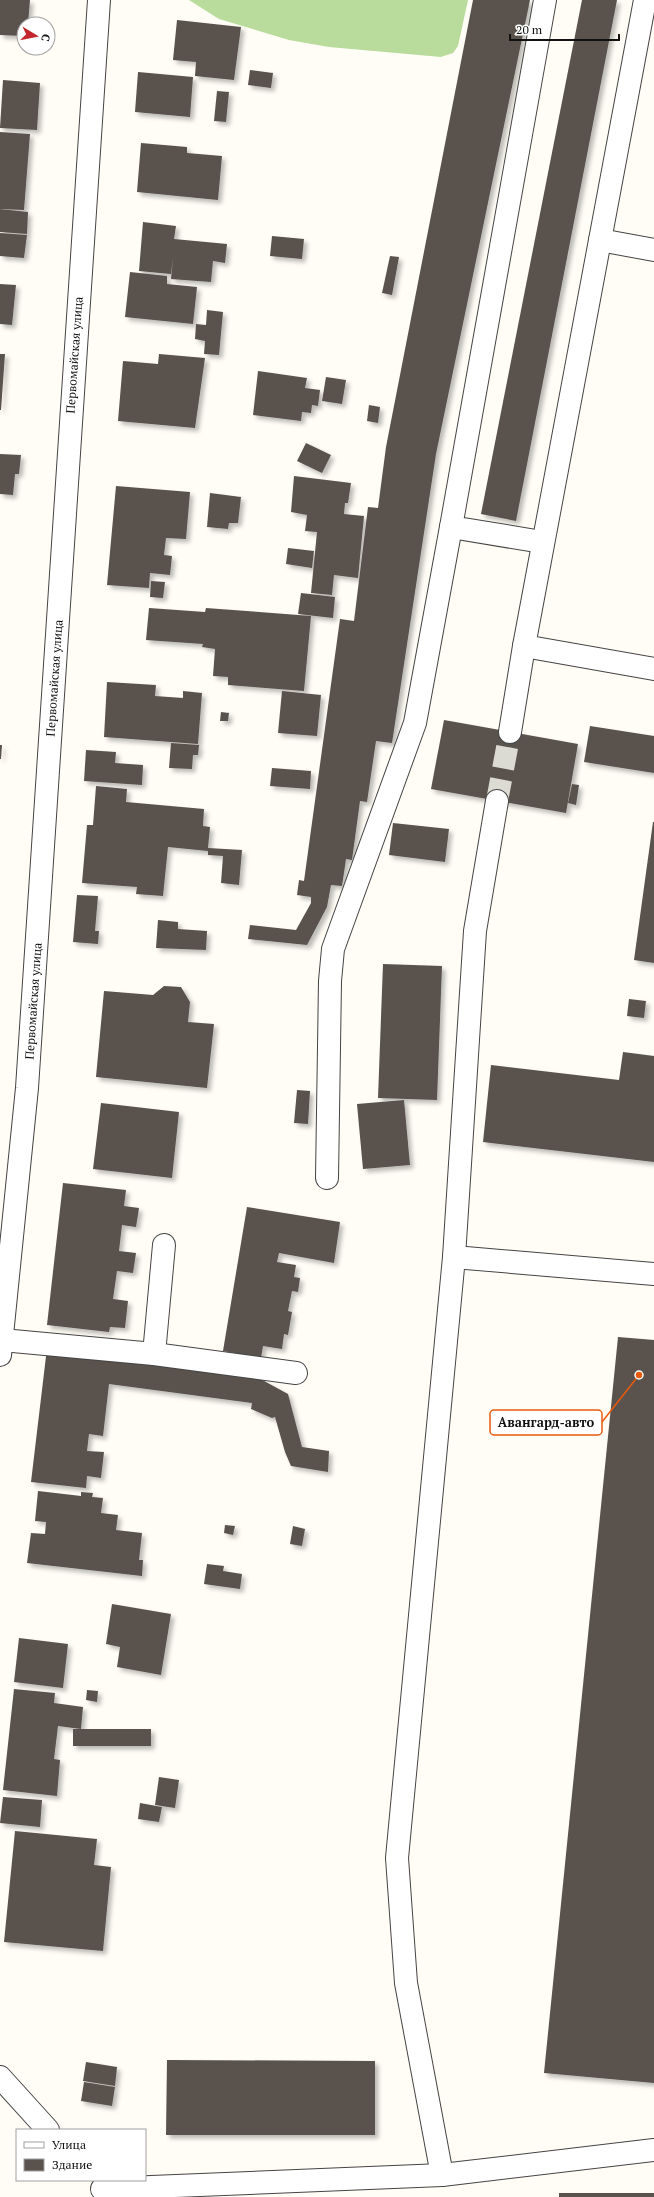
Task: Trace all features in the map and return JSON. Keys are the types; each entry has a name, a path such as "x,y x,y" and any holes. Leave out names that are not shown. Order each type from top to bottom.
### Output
{"street":[{"name":"Первомайская улица","path":"1,1348 27,1088 99,0"},
{"path":"327,1178 330,981 333,949 415,723 545,0"},
{"path":"510,732 542,542 645,0"},
{"path":"600,240 654,250"},
{"path":"451,527 542,542"},
{"path":"524,646 654,669"},
{"path":"442,2175 406,1983 397,1858 454,1257 475,931 497,801"},
{"path":"154,1354 164,1245"},
{"path":"454,1257 654,1274"},
{"path":"1,1348 154,1354 296,1373"},
{"path":"0,2077 47,2129"},
{"path":"101,2189 442,2175 654,2150"}],"green space":[{"path":"189,0 468,0 458,46 453,53 441,57 329,47 289,40 219,19"}],"building":[{"path":"0,0 30,0 29,16 16,16 16,36 0,35"},
{"path":"473,0 530,0 436,454 392,743 376,741 367,802 360,801 352,860 346,859 342,886 331,885 327,907 307,945 248,939 250,925 296,930 311,903 311,897 297,895 299,880 304,881 340,619 354,621 368,507 378,508 386,447"},
{"path":"582,0 617,0 516,521 481,514"},
{"path":"177,20 241,27 234,80 195,76 196,62 173,60"},
{"path":"250,70 273,73 271,88 248,85"},
{"path":"138,72 193,77 190,117 135,112"},
{"path":"3,80 40,83 37,130 0,128"},
{"path":"217,91 229,92 226,122 214,121"},
{"path":"0,132 30,134 24,210 0,209"},
{"path":"141,143 187,147 187,153 222,156 218,200 137,192"},
{"path":"0,209 28,212 27,234 0,232"},
{"path":"143,222 176,226 174,239 227,244 225,263 213,261 211,282 171,279 173,258 171,274 139,271"},
{"path":"0,233 27,235 24,258 0,256"},
{"path":"272,236 304,239 302,259 270,256"},
{"path":"390,256 399,257 392,295 382,293"},
{"path":"130,272 167,276 167,284 197,287 193,324 125,317"},
{"path":"0,284 16,285 12,325 0,324"},
{"path":"207,310 223,312 219,355 204,354 205,341 195,339 196,324 206,325"},
{"path":"0,354 5,354 1,410 0,410"},
{"path":"159,354 205,358 195,428 118,421 123,361 158,364"},
{"path":"258,371 307,378 305,388 320,390 318,406 312,405 311,413 302,412 301,421 253,415"},
{"path":"326,377 346,380 342,404 322,401"},
{"path":"369,405 380,407 378,423 367,421"},
{"path":"306,443 331,455 322,473 297,461"},
{"path":"0,454 21,455 19,474 15,474 13,495 0,494"},
{"path":"294,476 351,483 348,503 345,503 344,514 364,516 358,578 334,575 332,595 311,593 317,532 305,531 307,515 291,512"},
{"path":"116,486 190,492 186,539 166,538 164,555 172,556 170,575 150,573 149,588 107,585"},
{"path":"210,493 241,497 238,523 229,523 228,529 207,527"},
{"path":"288,548 314,551 312,568 286,564"},
{"path":"151,581 165,582 163,598 150,597"},
{"path":"301,593 335,597 333,618 298,614"},
{"path":"149,608 205,612 206,608 311,616 304,691 228,685 228,677 213,676 215,649 202,647 203,644 146,640"},
{"path":"107,682 156,685 155,696 183,698 183,691 202,693 198,744 104,737"},
{"path":"282,691 321,695 317,736 278,733"},
{"path":"221,712 229,713 228,721 220,721"},
{"path":"444,720 578,744 566,813 431,789"},
{"path":"590,726 654,736 654,773 584,762"},
{"path":"171,743 199,745 198,755 193,755 192,769 169,768"},
{"path":"0,745 2,745 1,759 0,759"},
{"path":"86,750 116,752 115,763 143,765 142,785 84,781"},
{"path":"272,768 311,771 310,789 270,786"},
{"path":"572,784 579,785 576,805 568,803"},
{"path":"96,786 127,789 126,802 204,809 203,826 210,827 208,848 242,850 239,885 221,883 223,856 208,855 208,851 168,847 163,896 136,894 137,887 82,883 87,825 93,825"},
{"path":"654,822 654,963 634,960"},
{"path":"393,823 449,829 445,862 389,855"},
{"path":"77,895 98,896 95,931 99,931 98,944 73,942"},
{"path":"158,920 178,922 178,929 207,931 206,950 156,948"},
{"path":"383,964 442,966 437,1100 378,1098"},
{"path":"164,986 181,987 190,1002 188,1022 214,1024 207,1088 96,1077 104,991 153,995"},
{"path":"629,999 646,1001 644,1018 627,1016"},
{"path":"623,1052 654,1056 654,1162 483,1142 491,1065 619,1080"},
{"path":"297,1090 310,1091 308,1124 294,1123"},
{"path":"404,1100 410,1165 363,1169 357,1104"},
{"path":"101,1103 179,1112 172,1178 93,1169"},
{"path":"63,1183 126,1190 124,1206 139,1208 136,1227 122,1225 119,1251 136,1253 133,1273 117,1271 113,1299 128,1301 125,1328 110,1327 109,1332 47,1325"},
{"path":"247,1207 340,1222 334,1263 279,1253 277,1262 296,1265 294,1277 300,1278 298,1292 292,1291 288,1311 292,1312 288,1335 284,1334 282,1349 263,1346 261,1358 223,1351"},
{"path":"618,1337 654,1340 654,2083 544,2073"},
{"path":"47,1348 255,1376 288,1394 302,1447 329,1451 328,1472 291,1466 285,1452 275,1417 272,1418 251,1409 252,1403 109,1384 103,1436 89,1434 87,1451 104,1452 101,1478 87,1476 86,1488 31,1482"},
{"path":"38,1491 81,1496 81,1492 93,1493 92,1497 103,1498 101,1513 118,1515 116,1530 142,1533 139,1560 143,1560 142,1576 27,1563 31,1533 45,1534 46,1522 35,1521"},
{"path":"225,1525 235,1526 233,1535 224,1533"},
{"path":"293,1526 305,1529 302,1546 290,1544"},
{"path":"207,1564 224,1566 223,1571 242,1574 240,1589 204,1584"},
{"path":"112,1604 171,1614 161,1675 117,1667 120,1647 106,1644"},
{"path":"19,1638 68,1644 63,1688 14,1682"},
{"path":"14,1689 55,1693 54,1703 83,1707 81,1729 58,1726 54,1759 60,1760 57,1796 3,1790"},
{"path":"87,1690 98,1691 97,1702 86,1700"},
{"path":"73,1729 151,1729 151,1746 73,1746"},
{"path":"159,1777 179,1780 175,1808 155,1805"},
{"path":"3,1797 42,1800 40,1827 0,1823"},
{"path":"140,1803 162,1807 159,1822 138,1819"},
{"path":"15,1831 97,1839 94,1865 111,1867 103,1951 4,1942"},
{"path":"167,2060 375,2061 375,2135 166,2135"},
{"path":"86,2062 117,2067 115,2086 83,2081"},
{"path":"84,2082 115,2087 112,2106 81,2101"},
{"path":"559,2193 654,2193 654,2197 559,2197"}],"tunnel":[{"path":"497,801 510,732"}],"place":[{"name":"Авангард-авто","path":"639,1375"}]}
